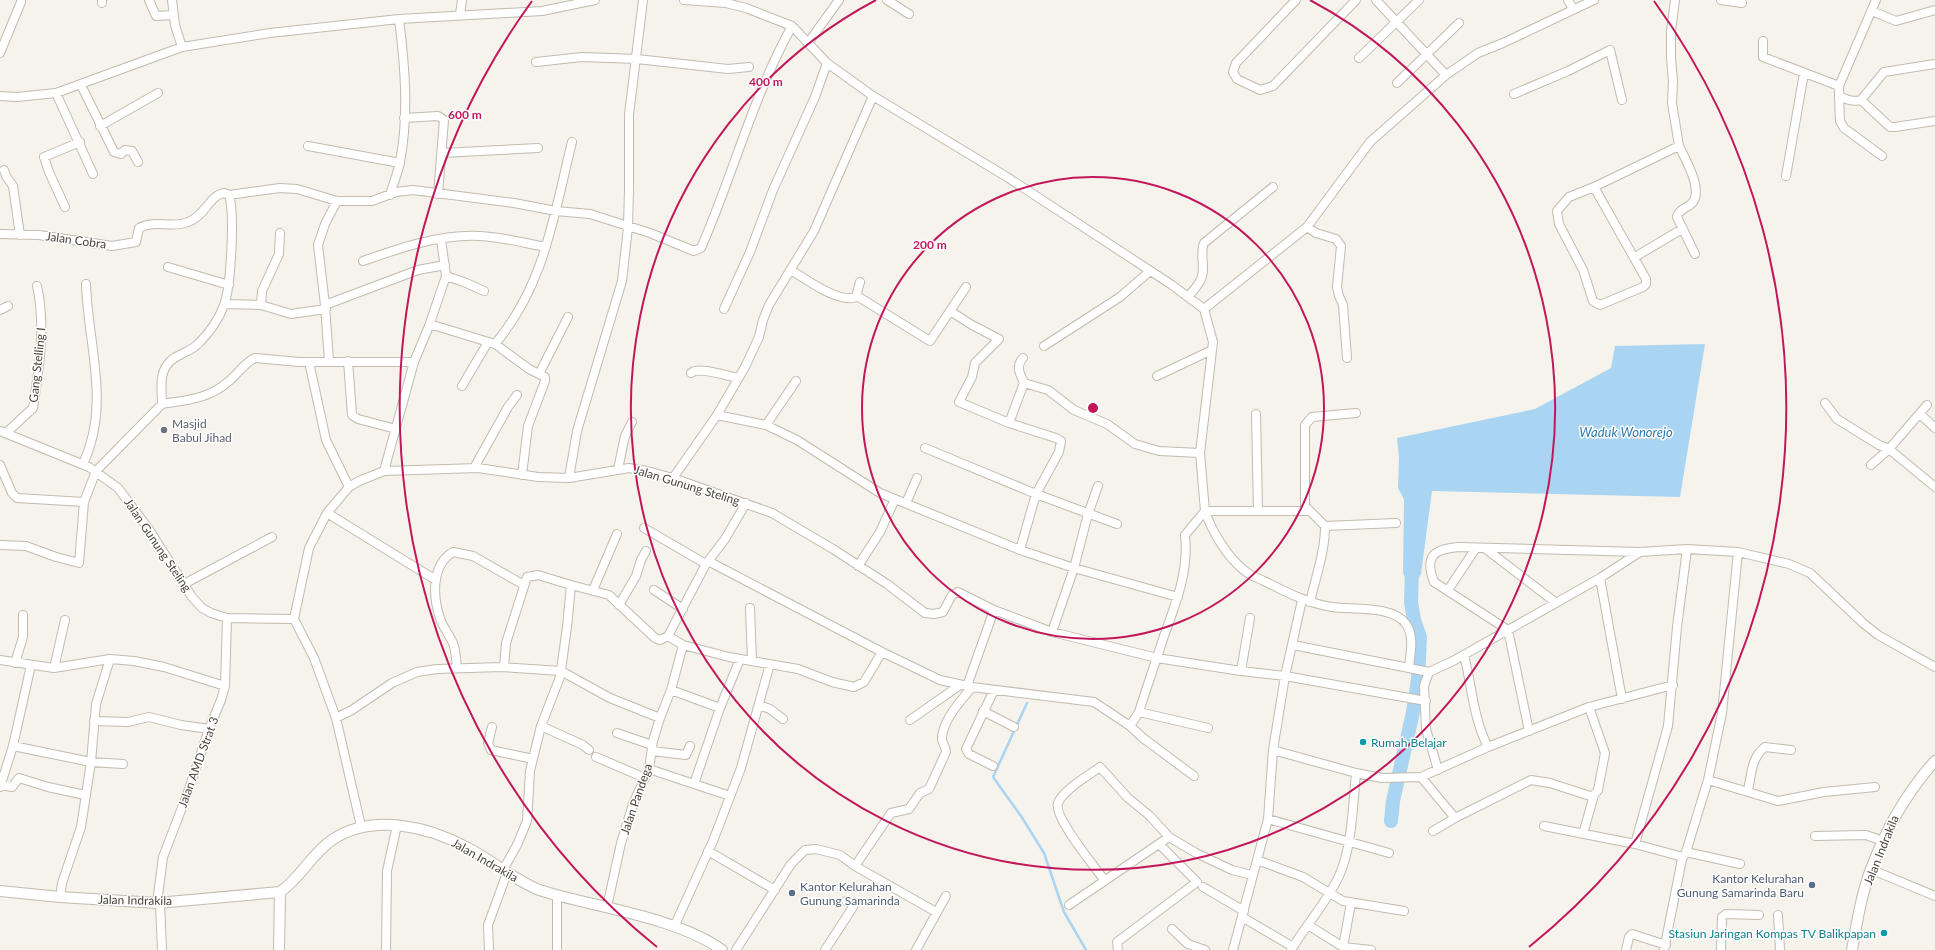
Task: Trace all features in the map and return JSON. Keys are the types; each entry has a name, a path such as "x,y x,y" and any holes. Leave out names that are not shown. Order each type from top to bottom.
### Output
{"street":[{"path":"149,0 156,16 173,15"},
{"path":"172,0 173,15 182,47"},
{"path":"460,14 462,0"},
{"path":"0,96 17,97 56,93 81,85 120,68 182,47 270,33 399,19 460,14 542,11 595,0"},
{"path":"569,478 577,431 622,281 628,227 629,115 643,0"},
{"path":"684,0 732,4 792,26 827,63 873,96 1007,177 1150,271 1204,309 1209,323 1212,350 1200,453 1205,512 1208,519 1228,553 1245,572 1306,601 1332,607 1388,612 1397,616 1406,624 1412,639 1410,669"},
{"path":"808,43 838,0"},
{"path":"887,0 909,14"},
{"path":"1296,0 1236,64 1233,72 1238,79 1260,90 1273,86 1356,0"},
{"path":"1376,0 1446,75"},
{"path":"1359,58 1419,0"},
{"path":"1568,0 1573,9"},
{"path":"1204,309 1306,227 1370,142 1446,75 1478,53 1503,43 1594,0"},
{"path":"1676,0 1671,31 1673,81 1672,103 1679,146 1696,186 1694,201 1677,215 1682,229 1695,254"},
{"path":"1721,0 1742,3"},
{"path":"1876,0 1839,86 1839,95 1840,121 1844,128 1882,156"},
{"path":"0,53 21,2"},
{"path":"1872,11 1896,21 1935,10"},
{"path":"390,194 400,163 404,118 405,65 399,19"},
{"path":"1396,83 1459,23"},
{"path":"162,404 162,381 166,366 170,360 189,352 200,343 219,317 225,304 229,285 231,241 229,195 280,188 298,189 338,200 374,201 390,194 407,190 514,203 556,211 590,214 650,233 694,251 701,248 721,201 752,114 780,47 792,26"},
{"path":"1763,41 1763,57 1839,86"},
{"path":"1514,94 1568,71 1610,50 1622,100"},
{"path":"536,62 582,57 637,59 728,69 749,67"},
{"path":"724,309 750,252 773,190 815,97 827,63"},
{"path":"1839,95 1845,99 1856,101 1862,100 1884,72 1935,64"},
{"path":"1786,176 1804,73"},
{"path":"81,85 114,152 121,154 125,150 132,151 138,162"},
{"path":"56,93 80,142 93,174"},
{"path":"100,126 158,94"},
{"path":"673,478 717,415 738,378 759,337 769,305 814,231 873,96"},
{"path":"1862,100 1890,127 1895,128 1935,121"},
{"path":"404,118 443,118 445,126 438,194"},
{"path":"65,207 44,157 80,142"},
{"path":"462,386 492,343 510,328 540,270 556,211 572,142"},
{"path":"308,146 400,163"},
{"path":"1594,187 1635,257 1646,279 1646,284 1626,295 1605,303 1596,304 1593,301 1583,270 1559,224 1557,213 1558,208 1570,197 1679,146"},
{"path":"442,153 538,148"},
{"path":"4,170 13,186 20,235"},
{"path":"1188,297 1201,280 1203,272 1201,250 1204,243 1273,187"},
{"name":"Jalan Cobra","path":"0,234 39,235 112,246 136,242 139,228 146,224 188,223 203,213 211,201 218,195 224,193 229,195"},
{"path":"329,361 326,307 318,245 325,224 338,200"},
{"path":"1306,227 1316,233 1336,239 1341,246 1337,287 1343,305 1347,358"},
{"path":"1635,257 1682,229"},
{"path":"261,305 262,291 279,254 280,233"},
{"path":"363,261 410,245 441,239 480,236 546,247"},
{"path":"384,471 414,362 429,326 446,276 441,239"},
{"path":"225,304 261,305 291,314 326,307 418,270 445,265"},
{"path":"168,267 229,285"},
{"path":"791,270 827,292 850,299 857,296"},
{"path":"1044,346 1120,297 1150,271"},
{"path":"446,276 464,282 484,292"},
{"path":"857,296 860,282"},
{"path":"83,464 92,446 95,431 97,390 86,284"},
{"name":"Gang Stelling I","path":"3,432 33,408 38,371 41,320 41,304 37,286"},
{"path":"857,296 930,340 966,287"},
{"path":"950,311 972,326 999,339 975,363 972,377 959,402 1009,423 1056,438 1061,442 1058,452 1036,494 1020,550"},
{"path":"539,374 568,317"},
{"path":"429,326 436,326 492,343 528,369 545,377 545,381 528,426 522,474"},
{"path":"1157,376 1212,350"},
{"path":"0,545 26,546 56,557 79,563 84,502 96,471 162,404 196,399 212,394 228,382 254,358 309,362 414,362"},
{"path":"1009,423 1024,383 1018,368 1019,363 1023,358"},
{"path":"309,362 326,440 349,488"},
{"path":"348,362 352,415 358,419 396,429"},
{"path":"691,373 694,370 701,370 738,378"},
{"path":"766,425 796,381"},
{"path":"1024,383 1048,390 1074,410 1107,424 1135,444 1158,451 1200,453"},
{"path":"474,468 508,407 517,395"},
{"path":"1825,403 1837,419 1890,449 1935,487"},
{"path":"1871,466 1890,449 1927,405"},
{"path":"1356,413 1312,417 1305,425 1305,504 1309,511 1325,526 1396,524"},
{"path":"1256,414 1258,511"},
{"path":"1920,414 1935,428"},
{"path":"717,415 766,425 797,440 880,493 1020,550 1074,568 1178,597"},
{"path":"618,469 626,436 632,422"},
{"name":"Jalan Gunung Steling","path":"3,432 83,464 96,471 118,488 136,510 184,584 202,608 211,613 227,618 294,619 309,548 327,513 349,488 359,481 384,471 474,468 569,478 629,468 673,478 772,513 833,549 887,584 912,605 927,613 943,612 952,595 958,592 994,610"},
{"path":"925,448 1036,494 1117,524"},
{"path":"0,465 12,493 17,498 84,502"},
{"path":"906,503 918,478"},
{"path":"1052,632 1074,568 1088,514 1098,486"},
{"path":"858,566 880,532 895,499"},
{"path":"504,667 506,643 524,585 527,577 533,575 609,595 655,638 660,640 668,636 707,562 725,539 746,503"},
{"path":"1130,726 1139,712 1178,597 1185,570 1187,551 1185,535 1205,512 1309,511"},
{"path":"327,513 436,580"},
{"path":"1233,950 1268,819 1273,750 1285,676 1292,646 1306,601 1324,552 1325,526"},
{"path":"644,528 882,652 940,680 966,686 1094,702 1130,726 1143,738 1194,776"},
{"path":"593,590 617,534"},
{"path":"184,584 272,536"},
{"path":"1530,731 1508,630 1434,582 1430,571 1431,559 1436,552 1444,548 1640,552 1688,549 1738,552 1789,564 1810,573 1857,618 1878,635 1935,667"},
{"path":"1448,590 1476,548"},
{"path":"1486,548 1555,602"},
{"path":"1635,844 1668,726 1673,685 1677,627 1688,549"},
{"path":"619,605 636,576 641,560 646,551"},
{"path":"457,668 453,644 438,611 436,580 438,570 445,557 452,552 460,552 473,556 524,585"},
{"path":"1292,646 1428,672 1508,630 1555,602 1600,578 1640,552"},
{"path":"1626,950 1629,938 1634,934 1665,947 1684,855 1708,780 1722,713 1738,552"},
{"path":"1600,578 1622,699"},
{"path":"489,950 488,925 505,872 527,821 530,771 541,726 560,677 571,584"},
{"path":"654,590 682,609"},
{"path":"750,608 752,661"},
{"path":"855,866 891,813 909,809 920,793 929,789 946,752 942,740 944,730 966,686 994,610 1052,632 1157,658 1285,676 1425,701"},
{"path":"16,663 23,637 23,615"},
{"name":"Jalan AMD Strat 3","path":"162,950 159,903 163,857 188,792 225,686 227,618"},
{"path":"1241,671 1250,618"},
{"path":"294,619 314,658 336,718 361,826"},
{"path":"54,668 65,620"},
{"path":"668,636 682,645 740,659 798,670 832,682 854,687 864,682 882,652"},
{"name":"Jalan Pandega","path":"607,907 621,843 633,804 649,769 652,748 660,718 671,690 682,645"},
{"path":"1464,654 1475,715 1479,730 1488,747"},
{"path":"0,663 16,663 54,668 110,658 164,666 225,686"},
{"path":"60,897 62,883 81,827 91,762 94,721 99,690 110,658"},
{"path":"694,784 720,708 740,659"},
{"path":"674,927 708,851 741,768 770,664"},
{"path":"31,665 13,746 1,783 12,787 19,778 48,787 85,795"},
{"path":"336,718 352,710 403,677 417,672 457,668 504,667 560,671 610,698 660,718"},
{"path":"1428,672 1425,682 1427,737 1438,770"},
{"path":"1273,750 1356,773 1382,778 1421,777 1488,747 1589,707 1673,685"},
{"path":"910,720 966,686"},
{"path":"671,690 720,708"},
{"path":"993,766 969,754 966,750 994,690"},
{"path":"759,705 770,709 783,719"},
{"path":"1583,834 1594,795 1598,790 1605,753 1589,707"},
{"path":"983,711 1014,727"},
{"path":"1139,712 1208,728"},
{"path":"94,721 128,722 149,717 181,725 209,729"},
{"path":"541,726 582,745 589,750"},
{"path":"492,727 488,743 491,750 533,759"},
{"path":"617,733 652,748 686,755 690,746"},
{"path":"13,746 91,762 123,764"},
{"path":"1748,790 1754,762 1759,752 1765,747 1791,750"},
{"path":"596,757 645,778"},
{"name":"Jalan Indrakila","path":"1852,950 1862,897 1870,869 1898,808 1935,761"},
{"path":"1105,881 1067,829 1058,807 1059,801 1075,785 1100,767 1128,798 1150,816 1170,837 1196,853 1232,870 1252,875"},
{"path":"649,769 730,796"},
{"path":"1203,887 1292,948 1330,893 1340,874 1349,840 1356,773"},
{"path":"1421,777 1455,818"},
{"path":"1433,831 1455,818 1531,780 1550,783 1590,796 1594,795"},
{"path":"1708,780 1748,790 1778,801 1824,792 1875,787"},
{"path":"1268,819 1349,840 1389,853"},
{"path":"386,950 387,871 397,825"},
{"name":"Jalan Indrakila","path":"0,891 60,897 159,903 280,892 292,884 312,858 330,840 361,826 397,825 415,828 470,848 524,884 557,895 607,907 674,927 700,937 722,950"},
{"path":"1544,826 1684,855 1740,864"},
{"path":"1815,836 1866,835 1883,841"},
{"path":"1069,905 1170,837"},
{"path":"1118,950 1117,942 1197,882 1159,844"},
{"path":"736,950 791,864 805,850 816,849 840,855 855,866 936,912"},
{"path":"708,851 775,890"},
{"path":"1257,860 1303,877 1330,893 1351,903 1404,911"},
{"path":"1870,869 1935,896"},
{"path":"280,892 280,950"},
{"path":"557,895 557,950"},
{"path":"916,950 946,896"},
{"path":"825,950 853,907 853,904 846,901"},
{"path":"1343,947 1351,903"},
{"path":"1722,950 1722,916 1726,914 1759,915"},
{"path":"1778,915 1780,950"},
{"path":"1308,925 1343,947 1371,950"},
{"path":"1172,929 1188,944 1205,950"}],"water":[{"name":"Waduk Wonorejo","path":"1705,344 1680,497 1432,491 1421,574 1411,591 1403,573 1404,499 1398,488 1399,457 1397,438 1535,409 1611,368 1615,346"}],"waterway":[{"path":"1391,821 1393,801 1413,712 1418,679 1420,637 1414,620 1411,602 1412,572"},
{"path":"1027,703 993,777 1021,816 1044,853 1064,912 1086,950"}],"place":[{"name":"Masjid Babul Jihad","path":"164,430"},
{"name":"Rumah Belajar","path":"1363,742"},
{"name":"Kantor Kelurahan Gunung Samarinda Baru","path":"1812,885"},
{"name":"Kantor Kelurahan Gunung Samarinda","path":"792,893"},
{"name":"Stasiun Jaringan Kompas TV Balikpapan","path":"1884,933"}]}
